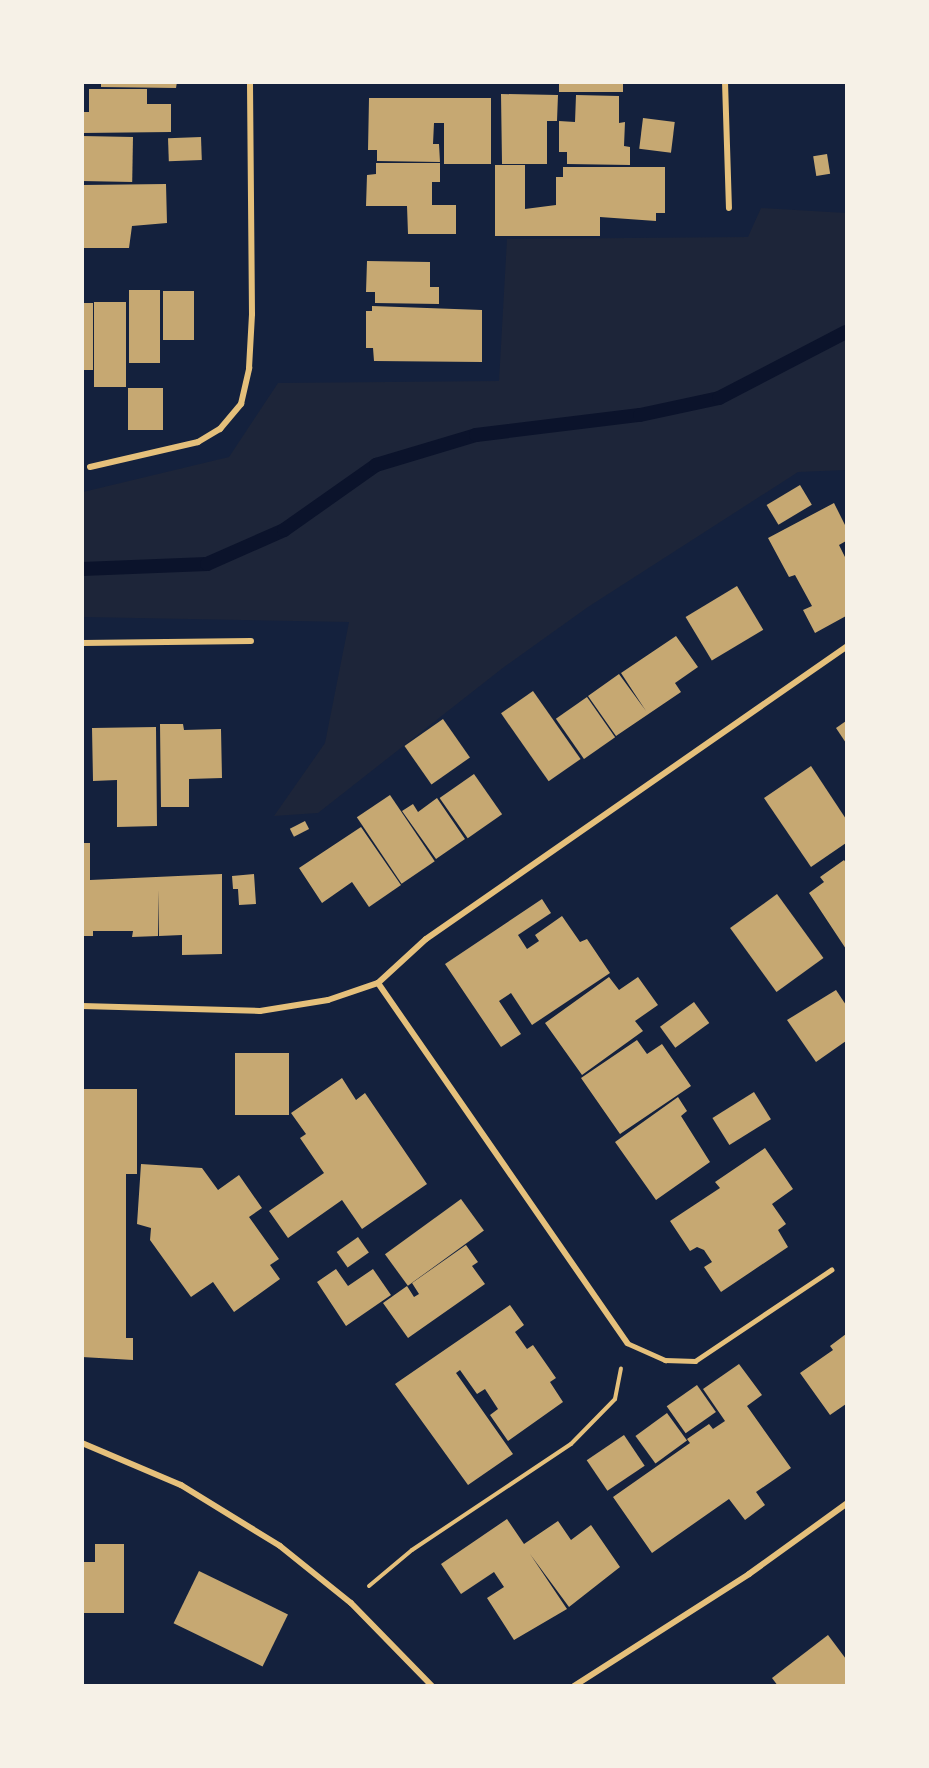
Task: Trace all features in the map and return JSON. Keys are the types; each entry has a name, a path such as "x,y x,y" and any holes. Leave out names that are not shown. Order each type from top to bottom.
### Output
{"street":[{"path":"90,467 198,442 220,429 241,404 249,368 252,314 250,82"},
{"path":"725,82 729,208"},
{"path":"82,643 251,640"},
{"path":"82,1006 260,1011 328,1000 378,983 426,939 846,647"},
{"path":"378,983 627,1343"},
{"path":"82,1443 181,1485 280,1546 351,1603 432,1686"},
{"path":"574,1686 749,1574 846,1504"}],"lane":[{"path":"627,1343 665,1360 695,1362 831,1270"}],"path":[{"path":"351,1603 412,1550 571,1444 615,1399 627,1343"}],"shaded area":[{"path":"761,208 846,213 846,470 798,472 588,607 504,667 318,813 274,816 325,743 349,622 83,617 83,492 229,457 278,383 499,381 507,239 748,237"}],"building":[{"path":"101,82 177,82 176,88 101,87"},
{"path":"559,82 623,82 623,92 559,92"},
{"path":"89,89 147,89 147,104 171,104 171,132 82,133 82,112 89,112"},
{"path":"501,94 558,95 557,121 547,121 547,164 502,164"},
{"path":"576,95 619,96 619,123 625,122 624,146 630,147 630,165 567,164 567,152 559,152 559,121 575,122"},
{"path":"369,98 491,98 491,164 444,164 444,123 434,123 433,144 439,144 440,162 377,161 377,150 368,150"},
{"path":"643,118 675,122 671,153 639,149"},
{"path":"82,136 133,137 132,182 82,181"},
{"path":"201,137 202,160 169,161 168,138"},
{"path":"827,154 830,174 816,176 813,156"},
{"path":"376,163 440,163 440,182 432,182 432,205 456,205 456,234 408,234 407,206 366,206 367,175 376,174"},
{"path":"495,165 525,165 525,209 556,205 556,177 563,177 563,167 665,167 665,213 656,213 656,221 600,217 600,236 495,236"},
{"path":"166,184 167,223 132,226 129,248 82,248 82,185"},
{"path":"367,261 430,262 430,287 439,287 439,304 375,303 375,292 366,292"},
{"path":"129,290 160,290 160,363 129,363"},
{"path":"163,291 194,291 194,340 163,340"},
{"path":"94,302 126,302 126,387 94,387"},
{"path":"82,303 93,303 93,370 82,370"},
{"path":"372,306 482,310 482,362 374,361 373,348 366,348 366,311 372,311"},
{"path":"128,388 163,388 163,430 128,430"},
{"path":"800,485 812,505 778,525 767,505"},
{"path":"834,503 846,527 846,541 839,545 846,559 846,616 815,633 803,610 812,606 795,575 789,577 768,538"},
{"path":"737,586 763,630 712,661 686,617"},
{"path":"676,636 698,667 675,683 681,692 616,736 588,696 619,674 646,711 621,673"},
{"path":"533,691 581,759 549,781 501,713"},
{"path":"587,697 615,737 584,759 556,719"},
{"path":"443,719 470,758 431,784 404,746"},
{"path":"846,721 846,743 836,728"},
{"path":"160,724 183,724 184,730 221,729 222,778 189,779 189,807 161,807"},
{"path":"156,727 157,826 117,827 117,780 93,781 92,728"},
{"path":"811,766 846,819 846,843 811,867 764,798"},
{"path":"474,774 502,814 468,838 440,798"},
{"path":"390,795 435,861 402,884 357,817"},
{"path":"437,798 465,839 436,859 402,811 413,804 418,812"},
{"path":"305,821 309,829 294,837 290,829"},
{"path":"361,827 401,885 369,907 352,882 322,903 299,868"},
{"path":"82,843 90,843 90,880 222,874 222,954 182,955 182,935 159,936 158,890 158,936 132,937 133,931 93,931 93,936 82,936"},
{"path":"844,860 846,863 846,949 809,893 824,882 820,877"},
{"path":"254,874 256,904 239,905 238,889 233,889 232,876"},
{"path":"777,894 823,958 777,992 730,928"},
{"path":"542,899 551,913 518,935 527,949 539,941 535,935 562,916 580,942 587,939 610,973 532,1025 511,993 499,1001 521,1034 501,1047 445,964"},
{"path":"609,977 619,990 638,977 658,1005 635,1021 643,1031 582,1075 545,1023"},
{"path":"836,990 846,1005 846,1041 816,1062 787,1020"},
{"path":"694,1002 709,1023 675,1048 660,1027"},
{"path":"637,1040 647,1054 662,1044 691,1086 620,1134 581,1078"},
{"path":"235,1053 289,1053 289,1115 235,1115"},
{"path":"342,1078 356,1100 365,1093 427,1184 362,1229 342,1200 288,1238 269,1211 324,1173 300,1138 306,1134 291,1113"},
{"path":"82,1089 137,1089 137,1174 126,1174 126,1338 133,1338 133,1360 82,1357"},
{"path":"754,1092 771,1119 729,1145 712,1118"},
{"path":"678,1097 687,1111 681,1116 710,1162 656,1200 615,1142"},
{"path":"765,1148 793,1189 772,1204 786,1224 778,1230 788,1247 721,1292 704,1267 712,1262 704,1250 697,1247 690,1251 670,1221 720,1188 715,1182"},
{"path":"141,1164 202,1168 218,1190 239,1175 262,1208 249,1217 279,1259 270,1265 280,1279 234,1312 213,1282 191,1297 150,1240 151,1228 137,1224"},
{"path":"461,1199 484,1231 408,1286 385,1254"},
{"path":"358,1237 369,1253 348,1267 337,1252"},
{"path":"466,1245 478,1262 472,1266 485,1284 408,1338 383,1303 407,1286 414,1297 419,1294 412,1283"},
{"path":"336,1269 348,1286 373,1269 391,1295 346,1326 317,1282"},
{"path":"510,1305 524,1325 515,1332 527,1349 533,1345 556,1378 550,1382 563,1402 508,1441 490,1415 498,1409 485,1389 477,1394 460,1370 456,1373 513,1454 468,1485 395,1384"},
{"path":"846,1334 846,1404 830,1415 800,1373 833,1350 830,1346"},
{"path":"739,1364 762,1395 747,1406 791,1468 756,1492 765,1505 745,1520 729,1499 652,1553 613,1497 690,1443 687,1439 709,1424 713,1429 725,1421 703,1389"},
{"path":"697,1385 716,1412 686,1433 667,1406"},
{"path":"667,1413 687,1441 655,1463 635,1436"},
{"path":"624,1435 645,1466 607,1491 587,1460"},
{"path":"507,1519 524,1544 558,1521 571,1540 591,1525 620,1567 569,1607 530,1554 567,1609 514,1640 487,1598 504,1587 494,1572 461,1594 441,1564"},
{"path":"95,1544 124,1544 124,1613 82,1613 82,1562 95,1562"},
{"path":"199,1571 288,1614 263,1667 174,1623"},
{"path":"828,1635 846,1659 846,1686 778,1686 772,1678"}],"waterway":[{"path":"82,569 207,564 284,530 376,465 476,435 640,415 719,398 846,332"}]}
